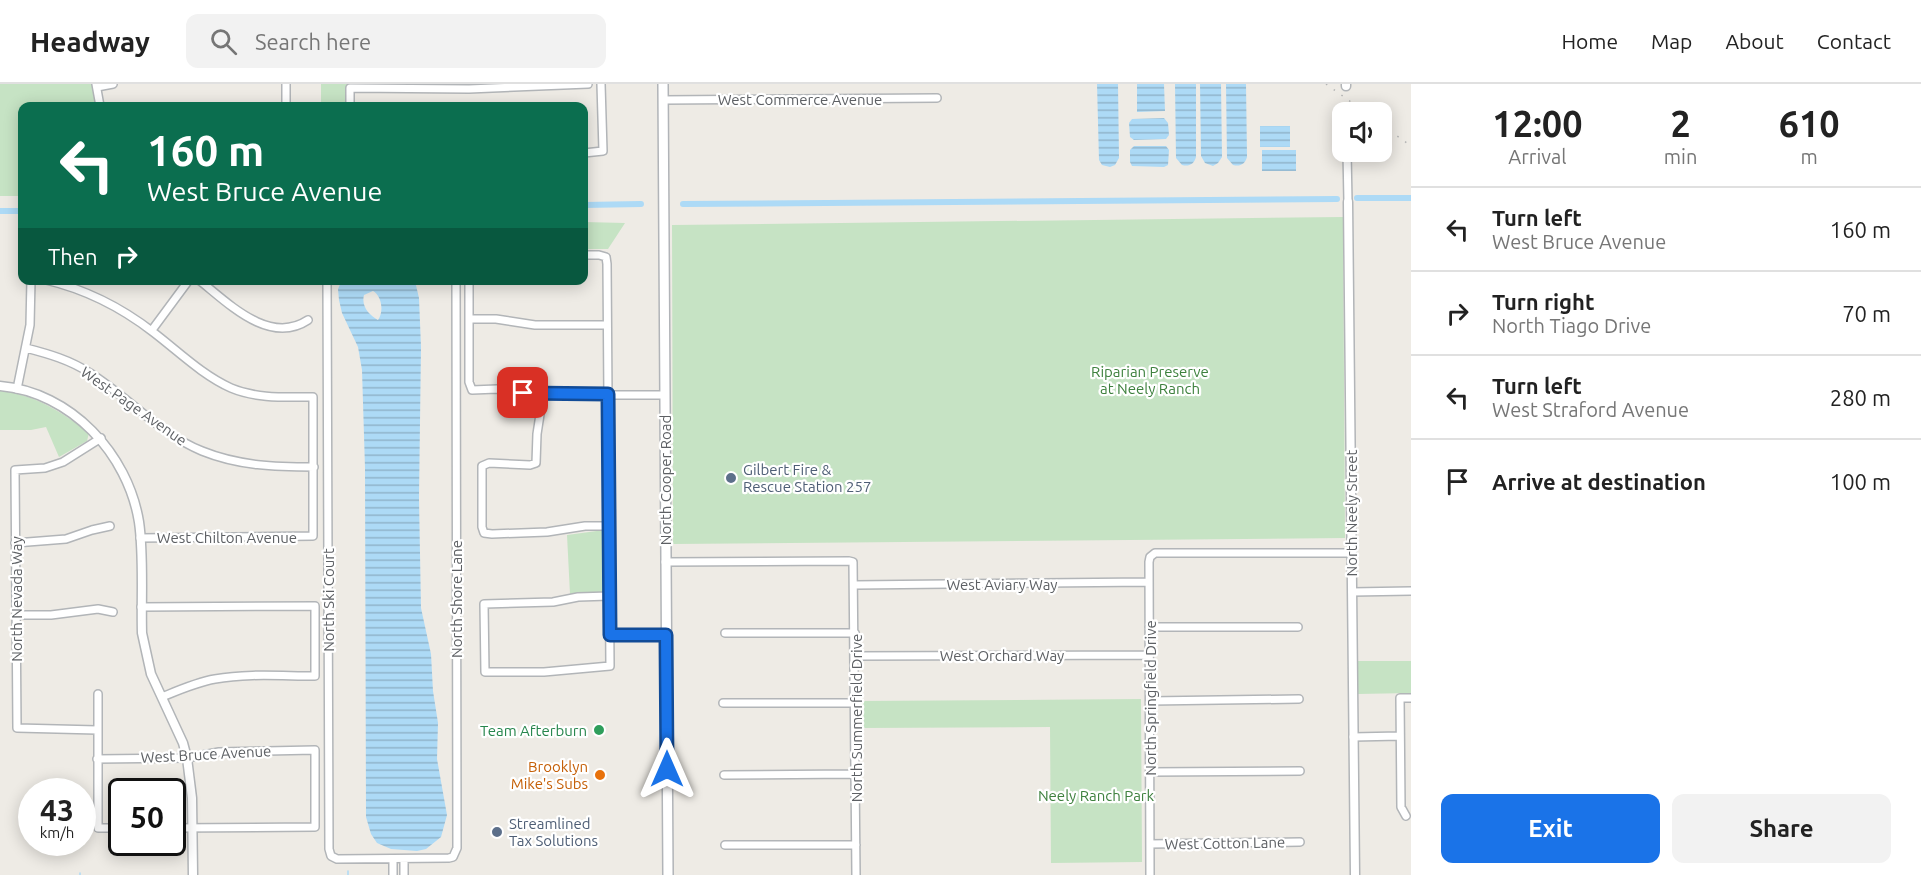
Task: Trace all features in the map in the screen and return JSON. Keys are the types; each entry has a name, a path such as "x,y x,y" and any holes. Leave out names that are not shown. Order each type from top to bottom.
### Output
{"main road":[{"name":"North Cooper Road","path":"663,84 668,875"}],"street":[{"path":"99,102 97,86 113,84"},
{"path":"286,84 286,102"},
{"path":"350,102 351,88 588,84"},
{"path":"588,153 603,151 602,84"},
{"name":"West Commerce Avenue","path":"663,100 937,98"},
{"name":"North Neely Street","path":"1347,162 1355,875"},
{"path":"588,255 606,257 610,666 544,672 484,672 484,604 553,602 578,597 609,596"},
{"path":"17,389 30,325 31,285"},
{"path":"61,285 91,295 129,315 152,330 201,370 231,388 253,395 313,397 314,467"},
{"path":"152,330 185,285"},
{"path":"205,285 252,321 285,328 299,326 308,320"},
{"name":"North Ski Court","path":"327,285 329,849 331,856 337,859 393,859"},
{"name":"North Shore Lane","path":"393,859 449,858 453,856 457,848 456,285"},
{"path":"469,285 469,382 472,390 497,389 543,395 664,395"},
{"path":"470,319 496,319 535,325 607,325"},
{"name":"West Page Avenue","path":"26,348 66,360 90,373 177,437 201,451 232,461 262,466 314,467"},
{"path":"0,386 17,389 57,405 101,438 127,480 139,522 144,651 151,674 183,743 187,758 192,798 193,875"},
{"path":"543,395 537,434 536,463 530,465 489,463 482,466 482,527 484,533 536,532 585,526 609,526"},
{"name":"North Nevada Way","path":"98,730 17,728 15,470 45,468 63,462 101,438"},
{"name":"West Chilton Avenue","path":"140,538 313,536 314,467"},
{"path":"15,543 66,539 110,526"},
{"name":"North Springfield Drive","path":"1150,875 1150,557 1155,554 1352,553"},
{"name":"North Summerfield Drive","path":"665,562 853,562 856,875"},
{"name":"West Aviary Way","path":"855,585 1149,582"},
{"path":"1352,592 1411,591"},
{"path":"141,607 315,606 315,676 238,676 215,679 191,685 162,697"},
{"path":"16,615 51,615 98,609 113,612"},
{"path":"1149,627 1298,627"},
{"path":"725,633 855,633"},
{"path":"610,635 666,635"},
{"name":"West Orchard Way","path":"855,656 1149,655"},
{"path":"98,694 98,828 108,828"},
{"path":"1406,816 1401,807 1400,698 1411,698"},
{"path":"1150,701 1299,699"},
{"path":"723,704 855,703"},
{"path":"1353,737 1400,736"},
{"name":"West Bruce Avenue","path":"98,759 187,758 219,752 315,750 315,827 193,828"},
{"path":"1401,766 1411,765"},
{"path":"1150,772 1300,771"},
{"path":"724,775 856,774"},
{"path":"186,828 193,828"},
{"name":"West Cotton Lane","path":"1150,844 1300,842"},
{"path":"725,845 856,844"},
{"path":"393,859 393,875"},
{"path":"404,859 404,875"}],"green space":[{"path":"0,84 92,84 95,102 18,102 18,196 0,196"},
{"path":"321,84 359,84 359,88 351,88 351,102 321,102"},
{"name":"Riparian Preserve at Neely Ranch","path":"1343,217 1345,538 673,544 672,225"},
{"path":"588,222 625,223 608,249 588,249"},
{"path":"0,391 36,400 58,411 89,433 87,441 59,457 46,427 31,430 0,430"},
{"path":"604,530 605,593 570,594 567,535"},
{"path":"1358,661 1411,661 1411,693 1358,694"},
{"name":"Neely Ranch Park","path":"1141,699 1142,862 1051,863 1050,727 860,728 860,701"}],"water":[{"path":"1097,84 1118,84 1119,158 1115,165 1110,167 1102,165 1099,160"},
{"path":"1137,84 1164,84 1165,111 1137,112"},
{"path":"1175,84 1196,84 1196,157 1193,163 1187,166 1182,165 1176,158"},
{"path":"1200,84 1221,84 1222,157 1213,166 1205,163 1201,156"},
{"path":"1226,84 1246,84 1247,157 1244,163 1238,166 1233,165 1227,158"},
{"path":"1164,118 1168,123 1169,135 1166,139 1134,140 1130,137 1129,123 1132,119"},
{"path":"1260,126 1290,126 1290,147 1260,147"},
{"path":"1134,146 1166,146 1169,150 1168,165 1164,167 1132,166 1130,150"},
{"path":"1262,150 1296,150 1296,171 1262,171"},
{"path":"340,285 416,285 419,298 421,608 431,654 438,723 437,759 447,815 441,837 426,849 417,851 391,849 377,843 371,834 366,817 365,468 362,370 358,347 342,313 339,300","holes":["373,291 381,304 378,320 366,310 363,299 364,295"]}],"waterway":[{"path":"1357,198 1411,198"},
{"path":"683,204 1337,199"},
{"path":"588,205 641,204"},
{"path":"0,211 18,211"}],"railway":[{"path":"1326,84 1351,102"},
{"path":"1392,132 1411,146"}],"place":[{"name":"Gilbert Fire & Rescue Station 257","path":"731,478"},
{"name":"Team Afterburn","path":"599,730"},
{"name":"Brooklyn Mike's Subs","path":"600,775"},
{"name":"Streamlined Tax Solutions","path":"497,832"}],"route":[{"path":"523,393 608,394 610,635 666,635 667,769"}]}
